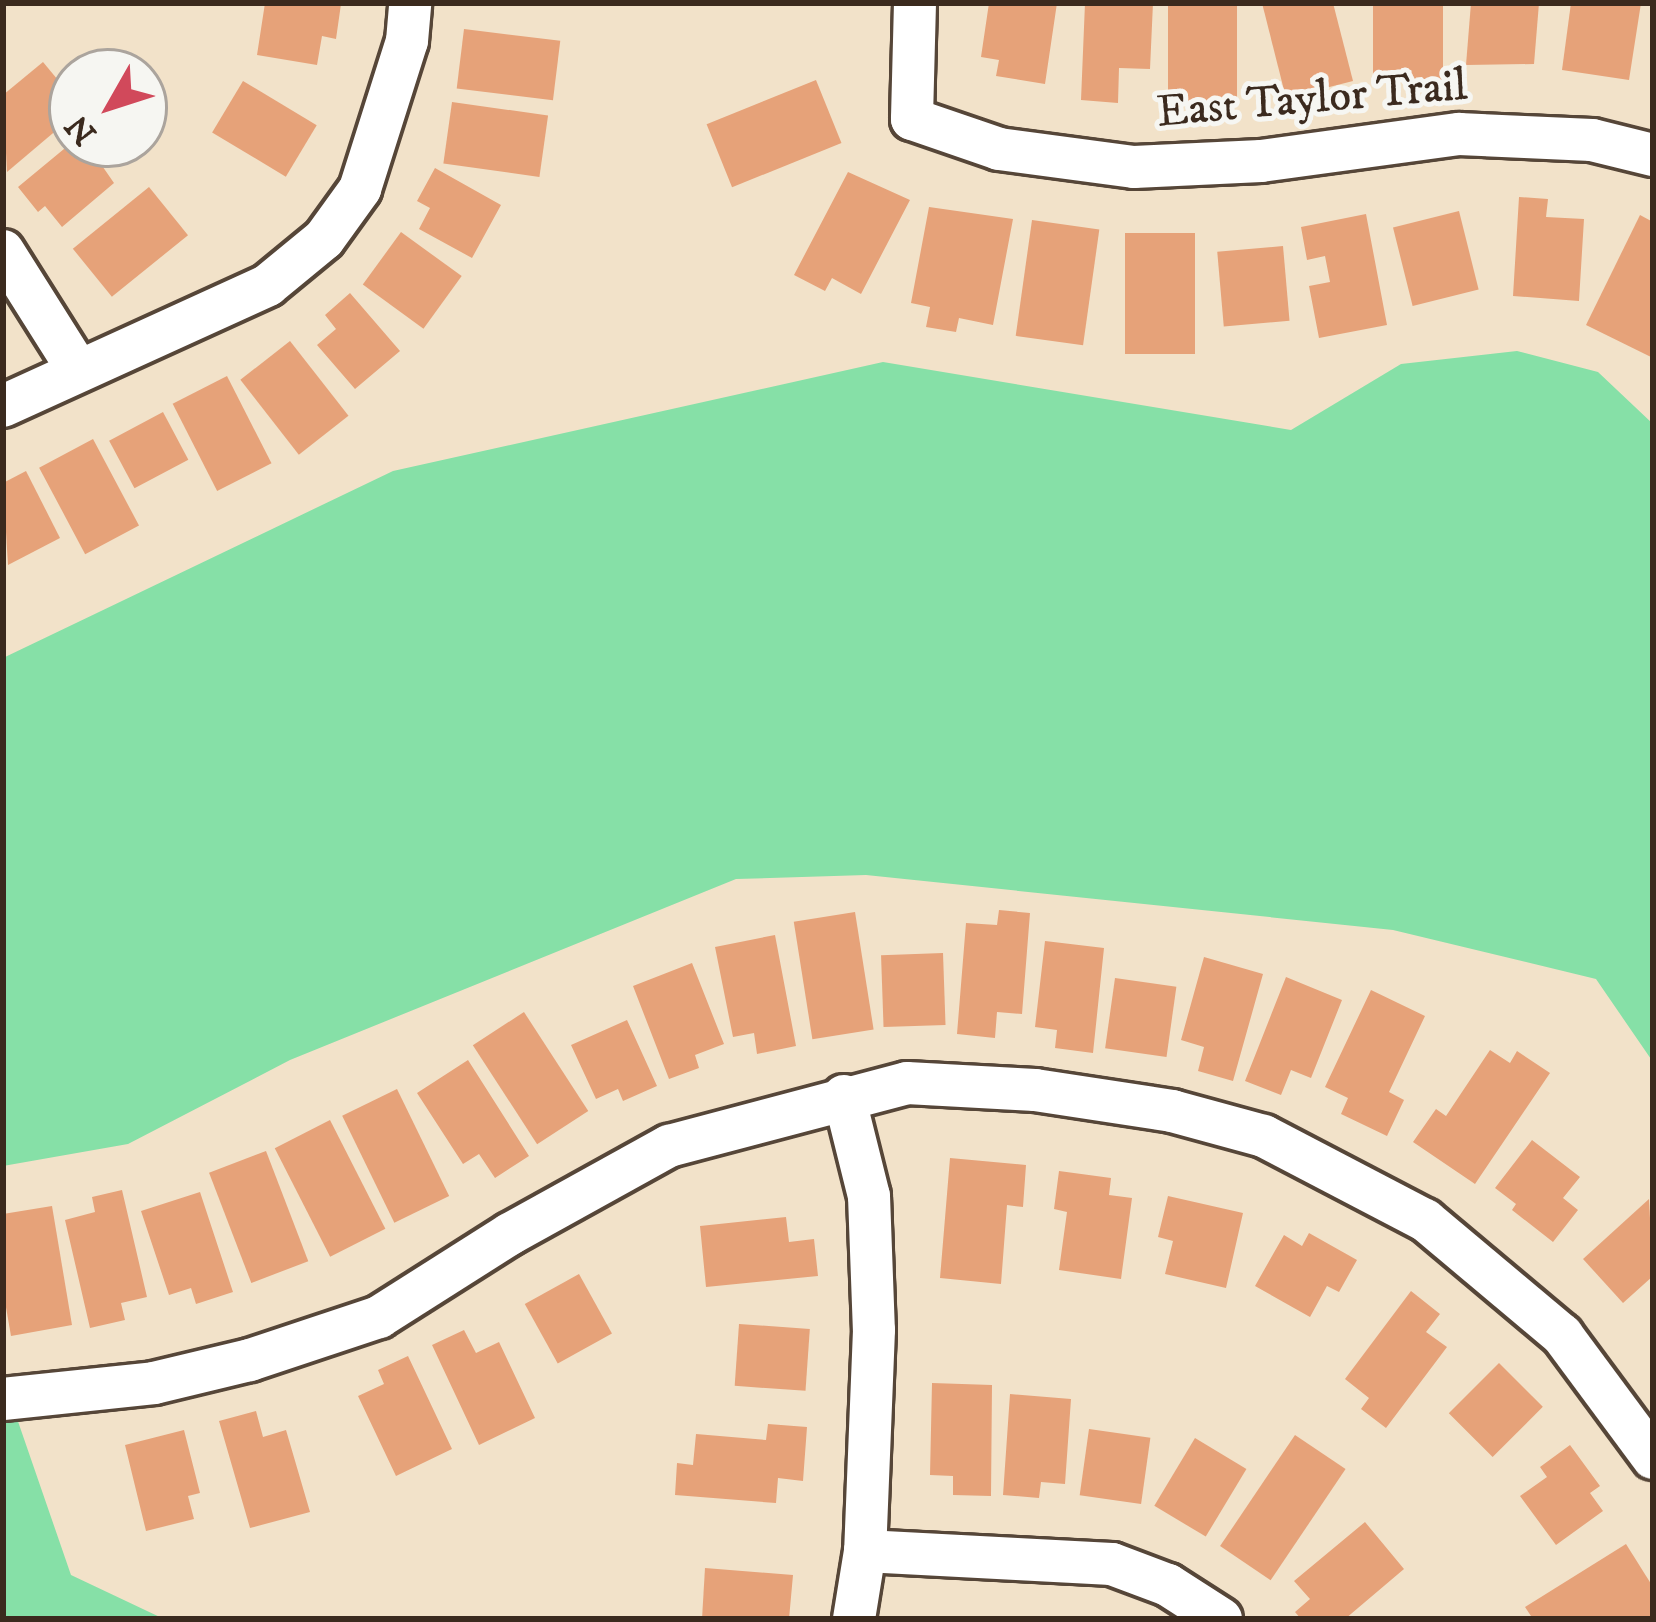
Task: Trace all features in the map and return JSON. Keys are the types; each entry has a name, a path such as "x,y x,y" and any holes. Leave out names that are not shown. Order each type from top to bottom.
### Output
{"street":[{"path":"3,406 268,285 324,238 360,189 407,41 410,3"},
{"name":"East Taylor Trail","path":"915,3 912,118 999,149 1134,167 1262,161 1460,134 1592,140 1653,155"},
{"path":"3,251 78,370"},
{"path":"3,1399 154,1383 250,1360 379,1317 510,1234 669,1146 844,1096 908,1083 1035,1090 1172,1111 1264,1136 1424,1220 1562,1335 1653,1457"},
{"path":"844,1096 869,1196 874,1330 865,1551 854,1619"},
{"path":"865,1551 1112,1564 1168,1585 1221,1619"}],"green space":[{"path":"1517,351 1598,372 1653,424 1653,1062 1596,979 1393,930 866,875 736,879 290,1060 128,1144 3,1166 3,658 393,471 883,362 1291,430 1401,364"},
{"path":"3,1378 71,1575 164,1619 3,1619"}],"building":[{"path":"265,3 341,4 336,39 322,36 317,65 257,55"},
{"path":"989,3 1057,3 1045,84 996,76 999,60 981,57"},
{"path":"1085,3 1153,3 1150,69 1119,68 1118,103 1081,100"},
{"path":"1168,3 1237,3 1237,103 1168,103"},
{"path":"1262,3 1333,3 1353,81 1286,98"},
{"path":"1373,3 1443,3 1443,81 1373,81"},
{"path":"1471,3 1539,3 1534,64 1466,65"},
{"path":"1571,3 1641,3 1629,80 1562,70"},
{"path":"464,29 560,41 553,100 457,89"},
{"path":"43,62 48,68 48,137 7,172 3,95"},
{"path":"816,80 841,143 732,187 707,124"},
{"path":"243,81 317,125 286,177 212,132"},
{"path":"452,102 548,115 539,177 443,163"},
{"path":"48,162 48,168 104,168 114,183 62,227 45,206 38,212 18,187"},
{"path":"435,168 501,205 472,258 419,229 430,208 417,201"},
{"path":"848,172 910,200 861,294 832,278 825,291 794,275"},
{"path":"149,187 188,235 112,297 73,249"},
{"path":"1519,197 1548,199 1546,217 1584,219 1579,301 1513,296"},
{"path":"929,207 1013,219 993,325 959,318 956,332 926,327 930,307 911,303"},
{"path":"1459,211 1479,290 1413,306 1393,227"},
{"path":"1366,214 1387,325 1319,338 1309,286 1330,282 1325,256 1307,260 1301,227"},
{"path":"1640,215 1653,222 1653,358 1586,325"},
{"path":"1032,220 1099,229 1083,345 1016,336"},
{"path":"401,232 462,276 423,329 363,285"},
{"path":"1125,233 1195,233 1195,354 1125,354"},
{"path":"1283,246 1290,321 1224,326 1217,252"},
{"path":"350,293 400,351 355,389 317,345 336,329 325,315"},
{"path":"290,341 348,416 299,455 240,380"},
{"path":"227,376 271,463 217,491 173,404"},
{"path":"163,412 188,460 134,488 109,441"},
{"path":"93,439 139,526 85,554 39,468"},
{"path":"26,471 60,538 8,565 3,483"},
{"path":"999,910 1030,913 1022,1014 997,1012 995,1038 957,1034 966,923 997,925"},
{"path":"855,912 874,1030 812,1039 794,922"},
{"path":"775,935 796,1046 757,1054 754,1033 733,1037 715,947"},
{"path":"1045,941 1104,948 1093,1053 1055,1048 1057,1030 1035,1027"},
{"path":"943,953 946,1025 884,1027 881,955"},
{"path":"1204,957 1263,974 1233,1081 1198,1071 1204,1047 1181,1040"},
{"path":"692,963 724,1044 695,1055 699,1068 669,1079 633,986"},
{"path":"1286,977 1342,1000 1311,1078 1291,1070 1281,1095 1245,1081"},
{"path":"1115,978 1176,987 1167,1057 1105,1048"},
{"path":"1371,990 1425,1016 1389,1092 1404,1100 1387,1136 1341,1114 1348,1098 1325,1087"},
{"path":"524,1012 588,1111 537,1144 473,1045"},
{"path":"627,1020 657,1086 623,1101 618,1089 596,1099 571,1045"},
{"path":"1490,1050 1510,1063 1517,1051 1550,1073 1475,1184 1413,1142 1436,1109 1446,1116"},
{"path":"468,1060 529,1156 495,1178 479,1154 463,1164 417,1093"},
{"path":"397,1089 449,1196 394,1223 342,1116"},
{"path":"330,1120 385,1229 330,1257 275,1148"},
{"path":"1532,1140 1580,1177 1563,1198 1578,1210 1553,1242 1512,1210 1516,1204 1495,1188"},
{"path":"266,1151 308,1261 251,1283 209,1173"},
{"path":"950,1158 1026,1165 1023,1207 1007,1205 1001,1284 940,1278"},
{"path":"1059,1171 1111,1178 1109,1195 1132,1198 1121,1279 1059,1270 1067,1212 1054,1209"},
{"path":"122,1190 147,1297 121,1303 125,1320 90,1328 65,1220 95,1212 92,1197"},
{"path":"200,1192 233,1292 196,1304 191,1288 169,1295 141,1211"},
{"path":"1168,1196 1243,1213 1226,1288 1165,1274 1173,1241 1158,1237"},
{"path":"1649,1199 1653,1276 1623,1303 1583,1259"},
{"path":"52,1206 72,1325 11,1336 3,1290 3,1214"},
{"path":"786,1217 789,1242 814,1239 818,1276 706,1287 700,1226"},
{"path":"1309,1233 1357,1260 1339,1292 1327,1286 1310,1317 1255,1286 1284,1235 1302,1246"},
{"path":"579,1274 612,1333 558,1364 525,1304"},
{"path":"1411,1291 1440,1314 1426,1332 1447,1347 1386,1428 1361,1409 1369,1398 1345,1379"},
{"path":"739,1324 810,1329 806,1391 735,1386"},
{"path":"464,1330 476,1353 499,1342 535,1418 479,1445 432,1345"},
{"path":"408,1356 452,1449 396,1476 358,1396 384,1384 378,1370"},
{"path":"1499,1363 1543,1407 1493,1457 1449,1413"},
{"path":"932,1383 992,1385 991,1496 953,1495 953,1476 930,1475"},
{"path":"1010,1394 1071,1399 1065,1484 1041,1482 1039,1498 1003,1495"},
{"path":"256,1411 263,1437 286,1430 310,1512 250,1528 219,1421"},
{"path":"768,1424 807,1427 803,1481 778,1478 776,1503 675,1495 677,1463 693,1465 696,1434 766,1440"},
{"path":"1089,1429 1150,1438 1141,1504 1080,1495"},
{"path":"184,1430 200,1493 188,1496 194,1519 146,1531 125,1445"},
{"path":"1295,1435 1346,1469 1271,1580 1220,1546"},
{"path":"1195,1438 1246,1469 1206,1537 1154,1506"},
{"path":"1570,1445 1600,1486 1590,1493 1603,1511 1556,1545 1520,1496 1547,1477 1540,1467"},
{"path":"1365,1522 1404,1569 1345,1619 1301,1619 1295,1612 1310,1599 1294,1581"},
{"path":"1626,1544 1653,1587 1653,1619 1533,1619 1525,1607"},
{"path":"705,1568 793,1575 789,1619 702,1619"}]}
